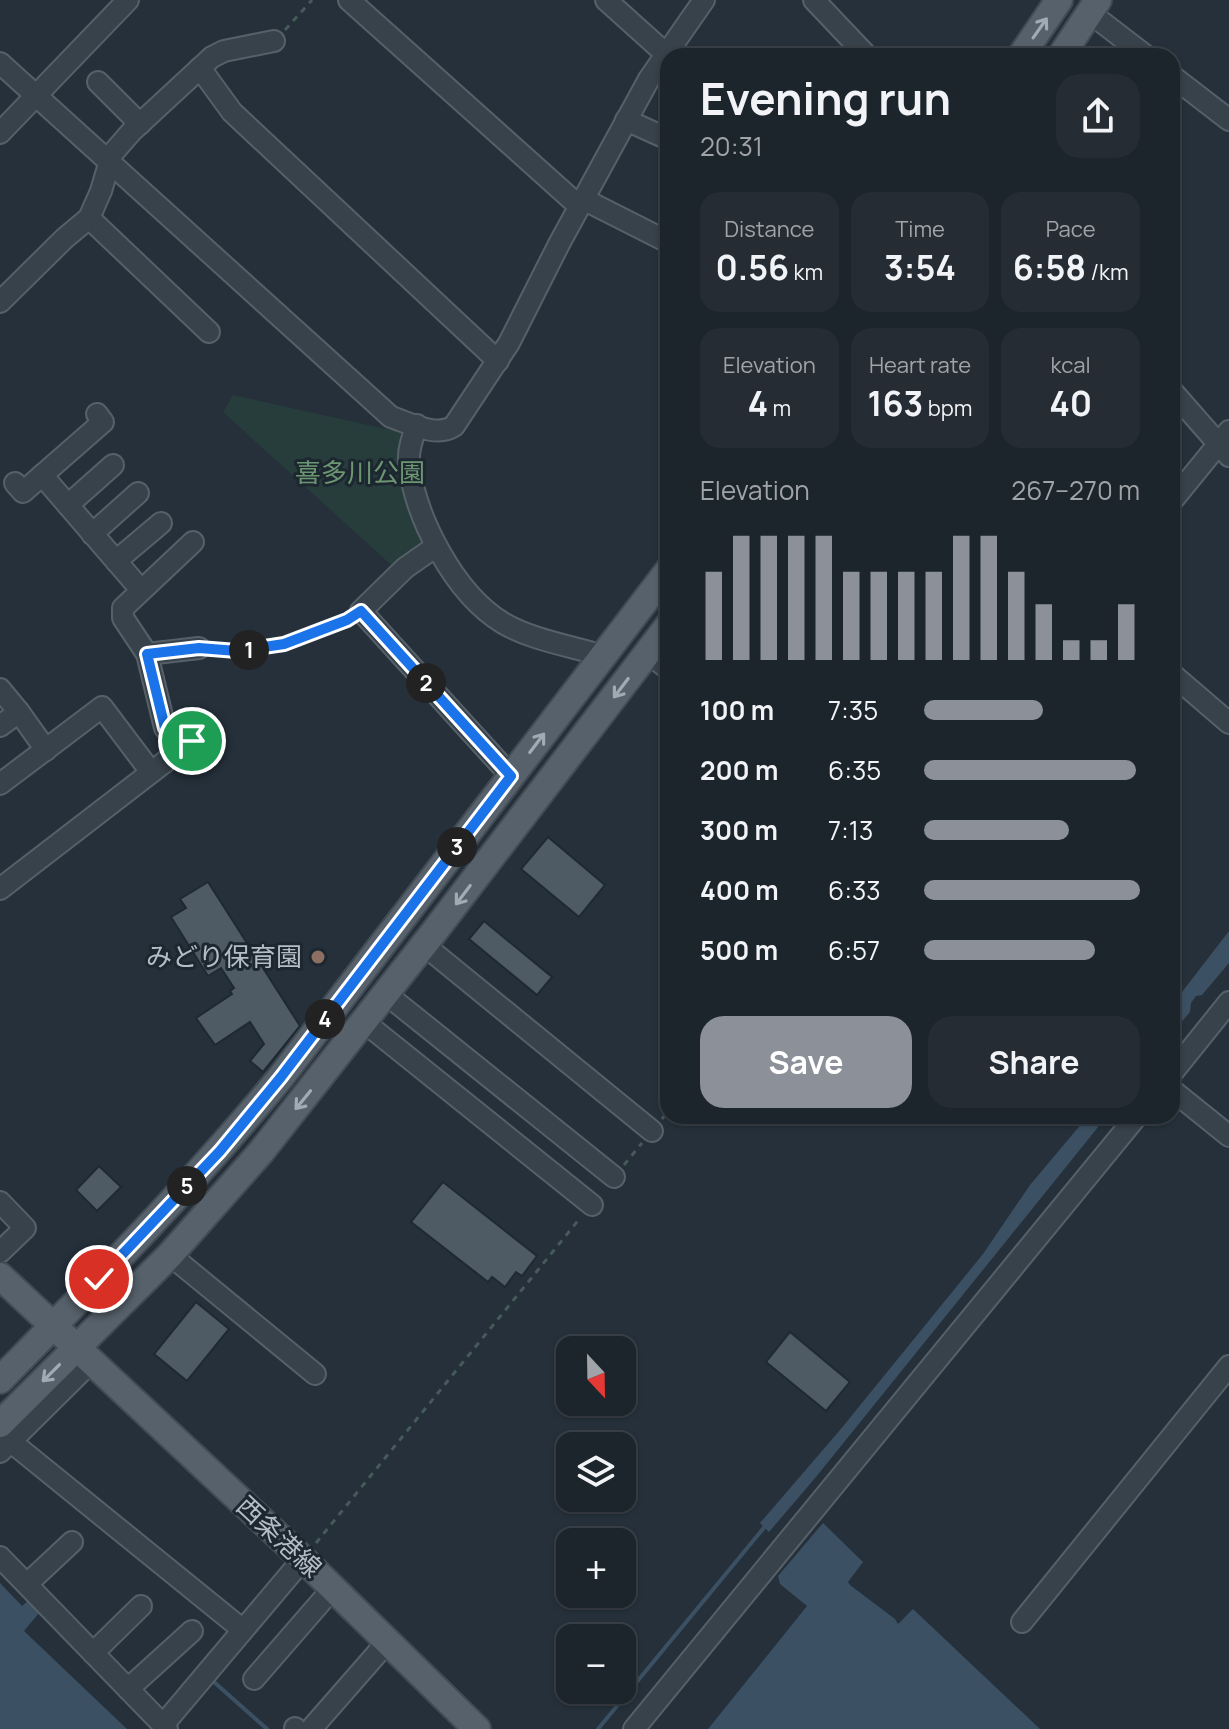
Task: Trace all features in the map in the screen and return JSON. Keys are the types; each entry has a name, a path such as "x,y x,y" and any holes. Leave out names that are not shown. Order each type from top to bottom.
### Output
{"main road":[{"path":"1026,48 1059,0"},
{"path":"1066,48 1094,6"},
{"path":"0,1380 220,1151 281,1077 660,581"},
{"path":"3,1439 84,1354 261,1152 424,945 658,661"},
{"name":"西条港線","path":"0,1276 303,1559 477,1729"}],"street":[{"path":"0,133 128,0"},
{"path":"349,0 581,203 660,238"},
{"path":"606,0 660,49"},
{"path":"670,48 704,0"},
{"path":"821,3 860,48"},
{"path":"1094,6 1138,48"},
{"path":"0,302 89,218 112,154 140,124 200,68 224,51 274,41"},
{"path":"0,63 391,417 438,432 454,426 498,361 626,120 660,64"},
{"path":"200,68 232,112 498,361"},
{"path":"98,82 140,124"},
{"path":"1180,82 1229,120"},
{"path":"626,120 660,135"},
{"path":"89,218 209,332"},
{"path":"1180,399 1226,444 1180,493"},
{"path":"15,483 23,492 103,422 97,414"},
{"path":"417,425 409,460 425,525 435,547 474,597 504,623 534,636 603,656"},
{"path":"68,505 113,465"},
{"path":"42,475 141,590"},
{"path":"92,534 138,493"},
{"path":"116,561 161,523"},
{"path":"0,889 187,744 165,728 147,654 123,618 123,608 193,542"},
{"path":"435,547 405,568 361,611 511,776"},
{"path":"147,654 199,648"},
{"path":"1180,681 1229,723"},
{"path":"0,689 46,750"},
{"path":"0,784 102,707 151,772"},
{"path":"0,726 19,712"},
{"path":"424,945 652,1131"},
{"path":"386,994 614,1177"},
{"path":"1180,1063 1229,1002"},
{"path":"364,1022 592,1205"},
{"path":"1180,1096 1229,1136"},
{"path":"634,1729 1130,1124"},
{"path":"0,1202 25,1228 0,1252"},
{"path":"170,1255 315,1374"},
{"path":"1022,1622 1229,1366"},
{"path":"3,1439 243,1630"},
{"path":"27,1584 72,1542"},
{"path":"0,1557 165,1727 303,1559"},
{"path":"255,1679 333,1588"},
{"path":"93,1653 141,1606"},
{"path":"128,1689 192,1631"},
{"path":"300,1729 388,1641"}],"path":[{"path":"274,41 312,0"},
{"path":"199,648 237,651 284,644 347,620 361,611"},
{"path":"614,1177 660,1121"},
{"path":"303,1559 592,1205"}],"green space":[{"name":"喜多川公園","path":"233,395 413,435 435,547 400,573 223,412"}],"water":[{"path":"1229,931 1229,963 1202,995 1196,996 1190,1012 1180,1024 1180,995"},
{"path":"1081,1124 1101,1124 769,1532 760,1523 983,1254 1030,1185"},
{"path":"823,1523 863,1562 848,1582 850,1585 898,1624 913,1609 1040,1729 708,1729 807,1606 780,1584 778,1576"},
{"path":"0,1583 22,1606 28,1601 39,1613 24,1631 127,1729 0,1729"}],"building":[{"path":"548,837 605,885 579,917 521,869"},
{"path":"208,882 300,1026 263,1072 250,1061 264,1044 250,1022 215,1045 196,1018 232,994 230,991 234,988 221,968 208,976 171,917 186,908 180,899"},
{"path":"484,921 552,977 537,995 469,939"},
{"path":"99,1166 121,1187 97,1211 76,1190"},
{"path":"443,1182 537,1256 522,1276 516,1272 505,1287 492,1277 488,1282 411,1222"},
{"path":"196,1302 229,1329 187,1381 154,1354"},
{"path":"790,1332 850,1382 826,1411 766,1362"}],"waterway":[{"path":"598,1729 767,1524"},
{"path":"214,1682 267,1729"}],"place":[{"name":"みどり保育園","path":"318,957"}],"route":[{"path":"99,1279 220,1151 281,1077 511,776 361,611 347,620 284,644 237,651 199,648 147,654 165,728 183,748 192,741"}]}
